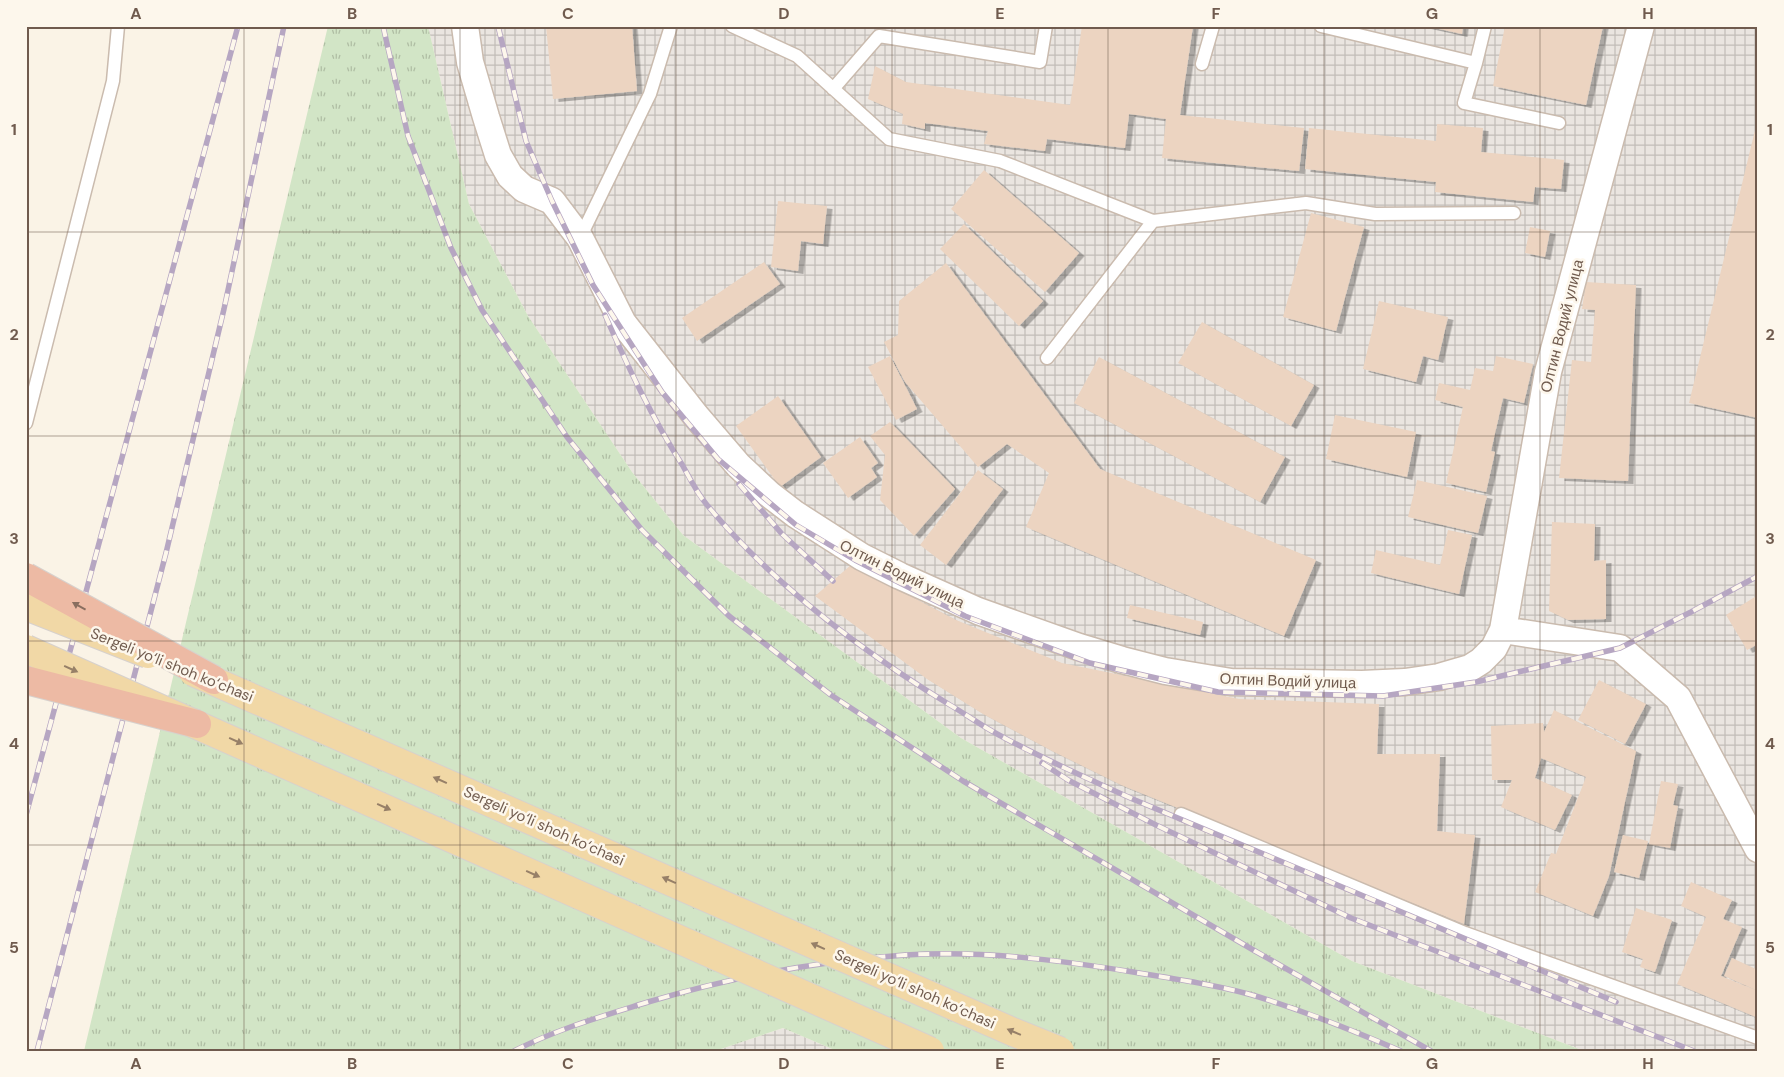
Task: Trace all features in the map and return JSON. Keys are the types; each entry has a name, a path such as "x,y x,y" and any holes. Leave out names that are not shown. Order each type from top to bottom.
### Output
{"highway":[{"path":"26,577 214,680"},
{"path":"26,680 197,724"}],"main road":[{"name":"Sergeli yo‘li shoh ko‘chasi","path":"26,606 214,680 1060,1051"},
{"path":"26,649 930,1051"}],"street":[{"name":"Олтин Водий улица","path":"465,26 470,62 498,155 510,176 524,189 552,201 580,238 623,323 696,416 752,479 795,514 862,557 900,576 1027,630 1122,660 1165,671 1231,682 1362,684 1405,682 1439,677 1470,668 1481,661 1494,648 1503,630 1548,372 1642,26"},
{"path":"1503,630 1620,648 1678,698 1758,849"}],"lane":[{"path":"26,423 114,81 118,26"},
{"path":"580,238 650,94 671,26 681,26"},
{"path":"732,26 797,56 889,139 1000,161 1152,221 1306,203 1375,214 1514,213"},
{"path":"833,89 879,36 1040,62 1046,26"},
{"path":"1202,64 1213,26"},
{"path":"1321,26 1476,63"},
{"path":"1485,26 1464,103 1558,123"},
{"path":"1047,358 1152,221"},
{"path":"1181,814 1465,933 1758,1038"}],"shaded area":[{"path":"428,26 814,26 818,29 819,26 1758,26 1758,1051 1584,1051 1352,961 961,738 683,535 632,472 528,316 469,204"},
{"path":"783,1028 837,1051 715,1051"}],"green space":[{"path":"328,26 428,26 469,204 528,316 632,472 683,535 961,738 1352,961 1584,1051 837,1051 783,1028 715,1051 84,1051"}],"building":[{"path":"546,26 632,26 637,91 553,99"},
{"path":"1082,26 1193,26 1180,115 1304,128 1299,171 1162,158 1166,119 1129,114 1125,148 1047,139 1045,151 984,144 988,131 925,123 925,129 902,124 903,114 868,99 875,66 906,82 1070,105"},
{"path":"1426,26 1463,26 1462,34"},
{"path":"1505,26 1603,26 1586,105 1493,86"},
{"path":"1758,122 1758,418 1689,403"},
{"path":"1437,124 1483,128 1481,152 1564,160 1561,189 1535,187 1533,202 1435,192 1436,182 1305,169 1309,128 1436,141"},
{"path":"984,170 1079,253 1045,292 951,209"},
{"path":"778,201 827,206 823,244 801,241 798,271 771,267"},
{"path":"1311,213 1364,227 1336,331 1283,317"},
{"path":"964,224 1043,301 1019,326 940,249"},
{"path":"1530,227 1550,231 1545,257 1525,253"},
{"path":"764,262 780,284 697,341 682,318"},
{"path":"946,263 1100,469 1316,560 1284,636 1026,527 1049,473 1007,444 978,467 905,382 884,342 898,335 899,301"},
{"path":"1586,282 1636,285 1628,481 1559,478 1572,360 1591,362 1595,310 1582,309"},
{"path":"1379,301 1448,317 1438,360 1423,356 1416,382 1363,369"},
{"path":"1202,322 1314,385 1291,426 1178,363"},
{"path":"890,356 917,409 896,420 868,367"},
{"path":"1496,356 1533,364 1524,403 1503,398 1491,451 1495,452 1486,492 1446,483 1463,407 1435,400 1439,383 1470,390 1475,368 1493,371"},
{"path":"1099,357 1285,457 1260,502 1074,403"},
{"path":"778,396 821,457 780,487 736,426"},
{"path":"1335,415 1416,432 1407,477 1326,459"},
{"path":"890,422 955,489 914,536 880,500 885,455 870,436"},
{"path":"860,437 878,463 871,468 877,477 848,498 823,463"},
{"path":"978,470 1003,489 946,565 920,545"},
{"path":"1417,480 1487,496 1478,533 1408,517"},
{"path":"1552,522 1595,524 1594,561 1606,560 1606,619 1568,620 1549,611"},
{"path":"1448,530 1472,535 1459,594 1371,573 1376,550 1440,565"},
{"path":"851,565 956,620 1062,663 1239,699 1379,704 1377,754 1440,754 1437,831 1475,835 1464,924 1121,785 983,714 927,679 815,596"},
{"path":"1758,595 1758,644 1747,650 1726,615"},
{"path":"1130,605 1203,622 1200,635 1127,618"},
{"path":"1599,680 1646,704 1625,744 1578,720"},
{"path":"1554,710 1636,751 1609,876 1593,916 1535,892 1551,853 1556,854 1586,777 1541,758 1535,778 1572,795 1555,830 1501,807 1512,780 1492,780 1491,726 1543,723 1544,732"},
{"path":"1661,781 1678,784 1673,805 1678,806 1670,848 1649,844"},
{"path":"1623,835 1648,841 1639,878 1614,872"},
{"path":"1691,882 1732,900 1723,919 1742,927 1721,976 1758,991 1758,1018 1677,984 1706,917 1681,906"},
{"path":"1636,908 1672,920 1655,972 1640,967 1643,959 1622,952"},
{"path":"1732,958 1758,970 1758,991 1724,976"}],"railway":[{"path":"26,815 238,26"},
{"path":"37,1051 166,553 224,309 284,26"},
{"path":"383,26 408,136 451,248 482,310 567,437 642,530 729,616 831,695 963,781 1431,1051"},
{"path":"498,26 526,141 552,201 593,285 662,392 718,459 796,525 855,560 965,616 1090,663 1218,692 1383,696 1476,682 1620,648 1758,576"},
{"path":"605,315 651,411 707,505 733,534 790,589 852,639 917,684 993,732 1066,769 1135,800 1616,1002"},
{"path":"739,484 782,534 833,581"},
{"path":"1042,763 1068,780 1156,825 1351,918 1694,1051"},
{"path":"514,1051 580,1024 648,1002 711,985 775,971 840,961 934,954 991,955 1048,960 1212,986 1259,997 1295,1009 1401,1051"}]}
